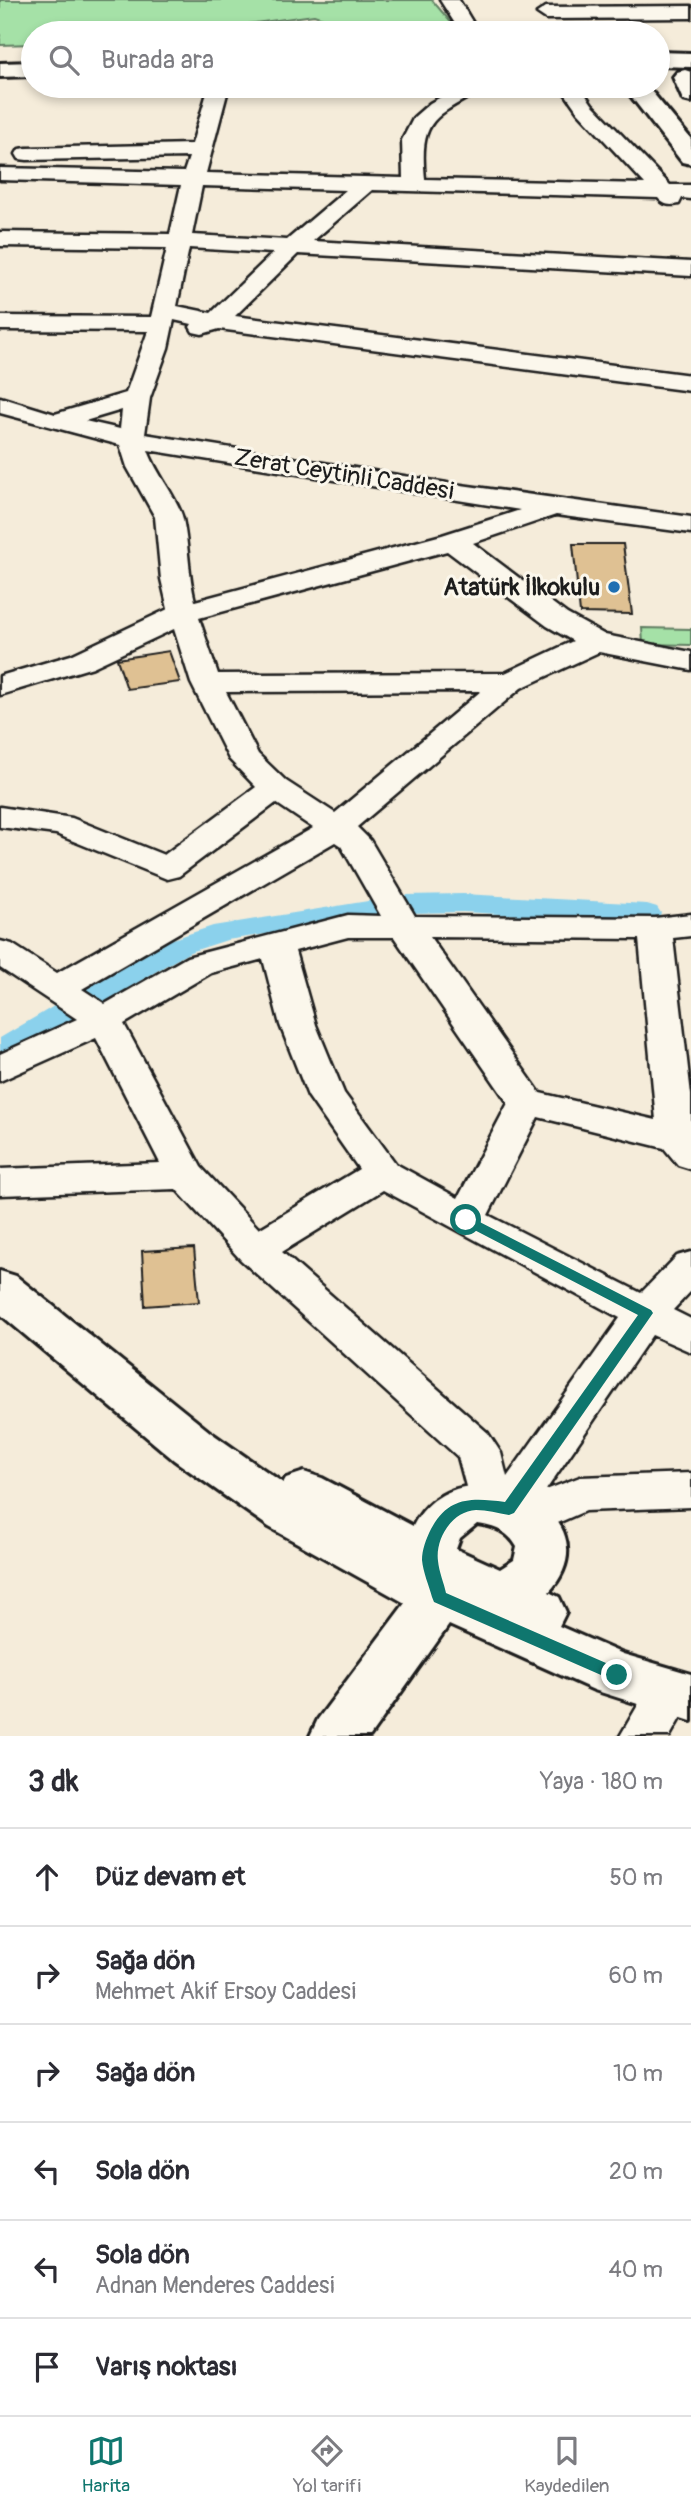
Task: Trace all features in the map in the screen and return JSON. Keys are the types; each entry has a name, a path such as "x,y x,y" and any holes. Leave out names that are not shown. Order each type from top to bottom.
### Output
{"main road":[{"path":"0,70 21,69"},
{"path":"0,84 21,83"},
{"path":"638,98 664,119 691,157"},
{"path":"0,1288 192,1446 284,1511 527,1594 632,1655 682,1694"},
{"path":"192,1446 293,1486 425,1557 613,1674 682,1694"},
{"path":"338,1736 444,1519 457,1509 475,1504 515,1502 541,1538 540,1560 527,1594"}],"street":[{"path":"449,0 464,21"},
{"path":"543,7 610,6 691,12"},
{"path":"543,7 557,21"},
{"path":"216,98 193,179 161,328 137,398 131,440 140,467 166,509 175,579 183,613 206,683 233,740 246,759 275,788 338,827 359,847 396,911 527,1102 684,1147 655,929"},
{"path":"415,186 413,138 419,124 455,98"},
{"path":"578,98 662,192 691,215"},
{"path":"0,155 201,150"},
{"path":"0,174 691,192"},
{"path":"161,328 216,321 290,249 366,184"},
{"path":"0,239 181,241 691,270"},
{"path":"0,323 161,328 216,321 691,383"},
{"path":"0,418 52,423 137,398"},
{"name":"Zerat Ceytinli Caddesi","path":"0,405 52,423 131,440 554,508 691,525"},
{"path":"0,686 82,661 183,613 452,541 554,508"},
{"path":"452,541 557,620 596,642 691,661"},
{"path":"58,988 338,827 510,682 596,642"},
{"path":"206,683 510,682"},
{"path":"0,817 71,829 167,869 275,788"},
{"path":"0,1069 104,1020 199,965 396,911 655,929 691,925"},
{"path":"276,944 298,1024 327,1096 382,1173 466,1220 691,1337"},
{"path":"0,952 104,1020 186,1175 255,1250 478,1450 515,1502"},
{"path":"466,1220 527,1102"},
{"path":"255,1250 382,1173"},
{"path":"0,1182 186,1175"},
{"path":"515,1502 646,1313 687,1277"},
{"path":"515,1502 580,1494 691,1490"},
{"path":"644,1736 682,1694"}],"green space":[{"path":"0,0 432,0 450,21 326,21 314,15 270,21 21,21 21,44 0,45"},
{"path":"642,628 691,629 691,645 643,644"}],"building":[{"path":"573,544 623,544 632,614 580,613"},
{"path":"169,651 180,682 127,689 117,659"},
{"path":"194,1248 199,1302 145,1306 142,1251"}],"waterway":[{"path":"0,1051 157,958 180,946 223,932 405,904 463,903 647,913"}],"place":[{"name":"Atatürk İlkokulu","path":"614,587"}],"route":[{"path":"466,1220 646,1313 509,1509 475,1504 457,1509 444,1519 433,1540 430,1560 439,1597 617,1675"}]}
